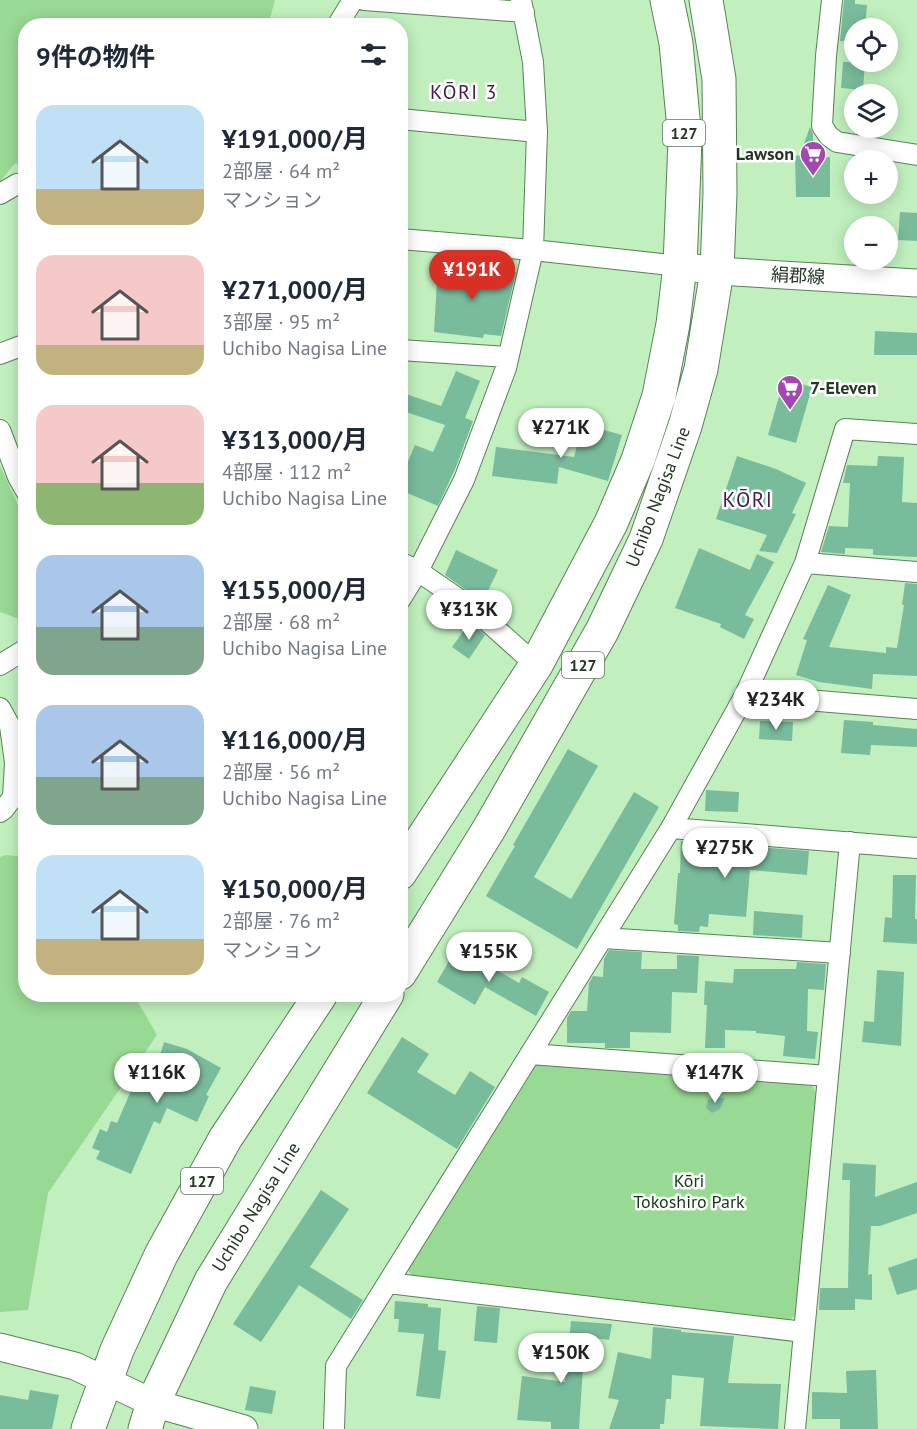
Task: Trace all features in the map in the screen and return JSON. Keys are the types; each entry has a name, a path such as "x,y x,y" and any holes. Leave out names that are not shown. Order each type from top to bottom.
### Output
{"highway":[{"name":"Uchibo Nagisa Line","path":"408,861 536,665 611,523 638,460 659,396 673,324 680,266 685,141 676,43 667,0"},
{"name":"Uchibo Nagisa Line","path":"408,960 489,829 596,642 646,539 685,426 701,369 717,271 720,193 719,79 706,0"},
{"name":"127","path":"88,1429 106,1380 161,1255 225,1139 316,1002"},
{"name":"Uchibo Nagisa Line","path":"149,1416 211,1281 382,1002"}],"street":[{"path":"341,18 353,0"},
{"path":"364,0 523,6 533,62 537,132 533,250 506,368 464,480 409,567 476,611 536,665"},
{"path":"832,0 822,126 837,142 917,155"},
{"path":"408,120 537,132"},
{"path":"0,194 18,184"},
{"path":"408,240 680,266"},
{"name":"絹郡線","path":"680,266 717,271 917,283"},
{"path":"0,354 18,347"},
{"path":"408,351 508,357"},
{"path":"334,1429 336,1366 671,828 745,695 805,563 845,429 917,434"},
{"path":"0,430 18,470"},
{"path":"805,563 917,572"},
{"path":"0,665 18,654"},
{"path":"745,695 917,709"},
{"path":"0,708 10,726 18,755"},
{"path":"0,812 13,797 18,772"},
{"path":"671,828 917,848"},
{"path":"795,1429 850,842"},
{"path":"603,939 840,953"},
{"path":"530,1054 828,1076"},
{"path":"388,1283 804,1332"},
{"path":"0,1347 75,1366 106,1380 149,1416 244,1429"}],"green space":[{"path":"0,0 275,0 270,18 18,18 18,164 15,163 0,182"},
{"path":"0,466 18,505 18,618 0,612"},
{"path":"18,856 18,1002 138,1002 157,1035 48,1193 28,1310 0,1312 0,857"},
{"name":"Kōri Tokoshiro Park","path":"538,1064 810,1082 816,1093 795,1315 790,1320 413,1277 407,1269 530,1068"}],"building":[{"path":"844,0 855,0 855,4 867,5 866,18 844,18 844,41 840,41"},
{"path":"843,62 844,72 864,72 863,84 844,84 844,88 841,88"},
{"name":"Lawson","path":"810,127 813,134 813,158 830,157 830,197 796,197 795,156 800,155"},
{"path":"900,212 917,213 917,241 898,240"},
{"path":"438,263 462,266 462,268 516,272 501,336 484,334 483,338 434,332"},
{"path":"875,331 917,333 917,355 874,355"},
{"path":"456,371 480,381 465,418 473,421 438,506 408,493 408,461 415,445 433,452 445,425 408,413 408,395 441,406"},
{"name":"7-Eleven","path":"784,379 812,387 796,443 768,435"},
{"path":"583,424 622,435 608,481 559,467 557,484 492,476 496,447 574,457"},
{"path":"737,456 776,469 806,483 792,513 796,514 777,553 759,551 767,535 716,519"},
{"path":"878,456 904,457 902,502 917,503 917,557 873,555 873,549 845,548 845,554 821,552 829,526 848,527 850,483 843,483 847,465 877,466"},
{"path":"699,548 750,570 757,554 774,562 745,615 754,619 744,639 720,627 721,624 675,608"},
{"path":"456,550 498,570 484,599 469,592 445,575"},
{"path":"905,583 917,584 917,676 873,674 872,689 819,682 796,675 807,640 803,639 828,585 851,595 829,647 886,653 886,647 897,648"},
{"path":"470,622 485,635 469,659 452,647"},
{"path":"844,720 917,729 917,747 871,745 870,755 841,753"},
{"path":"760,721 793,722 792,741 759,739"},
{"path":"568,749 598,766 534,877 571,899 634,792 659,807 577,949 486,896"},
{"path":"706,790 739,792 738,812 705,811"},
{"path":"681,841 809,851 807,875 750,870 746,917 709,914 708,927 700,926 699,932 678,931 678,925 674,924"},
{"path":"893,875 916,875 917,944 883,942 885,917 892,918"},
{"path":"754,911 803,915 802,938 753,935"},
{"path":"457,947 519,983 522,977 549,992 536,1016 485,987 475,1005 437,982"},
{"path":"609,950 642,952 641,969 677,969 677,955 699,956 697,993 672,992 671,1033 630,1032 630,1048 605,1048 605,1043 567,1043 567,1018 571,1011 587,1011 589,983 593,976 603,977 604,959"},
{"path":"797,962 826,964 824,990 808,989 807,1031 818,1032 815,1059 783,1056 785,1036 756,1033 756,1031 725,1030 725,1048 705,1048 707,1005 704,1005 705,981 733,983 734,969 796,969"},
{"path":"877,970 904,972 901,1046 862,1042 864,1021 874,1022"},
{"path":"402,1037 429,1054 417,1072 455,1095 470,1071 495,1087 457,1149 367,1093"},
{"path":"164,1042 187,1049 221,1068 206,1095 209,1096 197,1122 167,1108 160,1124 154,1121 131,1174 96,1159 100,1151 92,1148 100,1129 107,1132 111,1121 117,1123 133,1086 136,1087 146,1064 156,1068"},
{"path":"725,1098 720,1109 712,1113 706,1108 708,1100"},
{"path":"843,1163 876,1165 875,1197 917,1182 917,1213 880,1226 871,1226 868,1275 872,1274 872,1300 855,1299 855,1310 819,1310 820,1288 848,1288 850,1180 842,1180"},
{"path":"321,1190 349,1209 310,1267 363,1300 351,1319 299,1285 261,1342 233,1324"},
{"path":"917,1258 917,1289 897,1295 888,1268"},
{"path":"395,1301 428,1304 428,1307 441,1308 438,1350 446,1351 440,1399 416,1396 424,1334 398,1332 399,1319 394,1319"},
{"path":"477,1306 500,1308 497,1343 474,1341"},
{"path":"571,1321 612,1324 609,1340 585,1337 579,1429 551,1429 551,1422 517,1420 522,1376 565,1382"},
{"path":"653,1327 681,1330 681,1332 734,1336 728,1383 781,1384 778,1429 700,1426 704,1378 672,1375 671,1399 666,1399 664,1424 660,1424 660,1429 609,1429 619,1400 608,1398 618,1352 651,1359"},
{"path":"876,1370 878,1429 840,1429 840,1419 812,1419 812,1392 847,1393 846,1371"},
{"path":"250,1386 276,1391 272,1414 245,1410"},
{"path":"30,1390 59,1395 52,1429 0,1429 0,1395 28,1400"}],"place":[{"name":"Lawson","path":"813,177"},
{"name":"7-Eleven","path":"790,411"}],"district":[{"name":"KŌRI 3","path":"464,92"},
{"name":"KŌRI","path":"748,500"}]}
